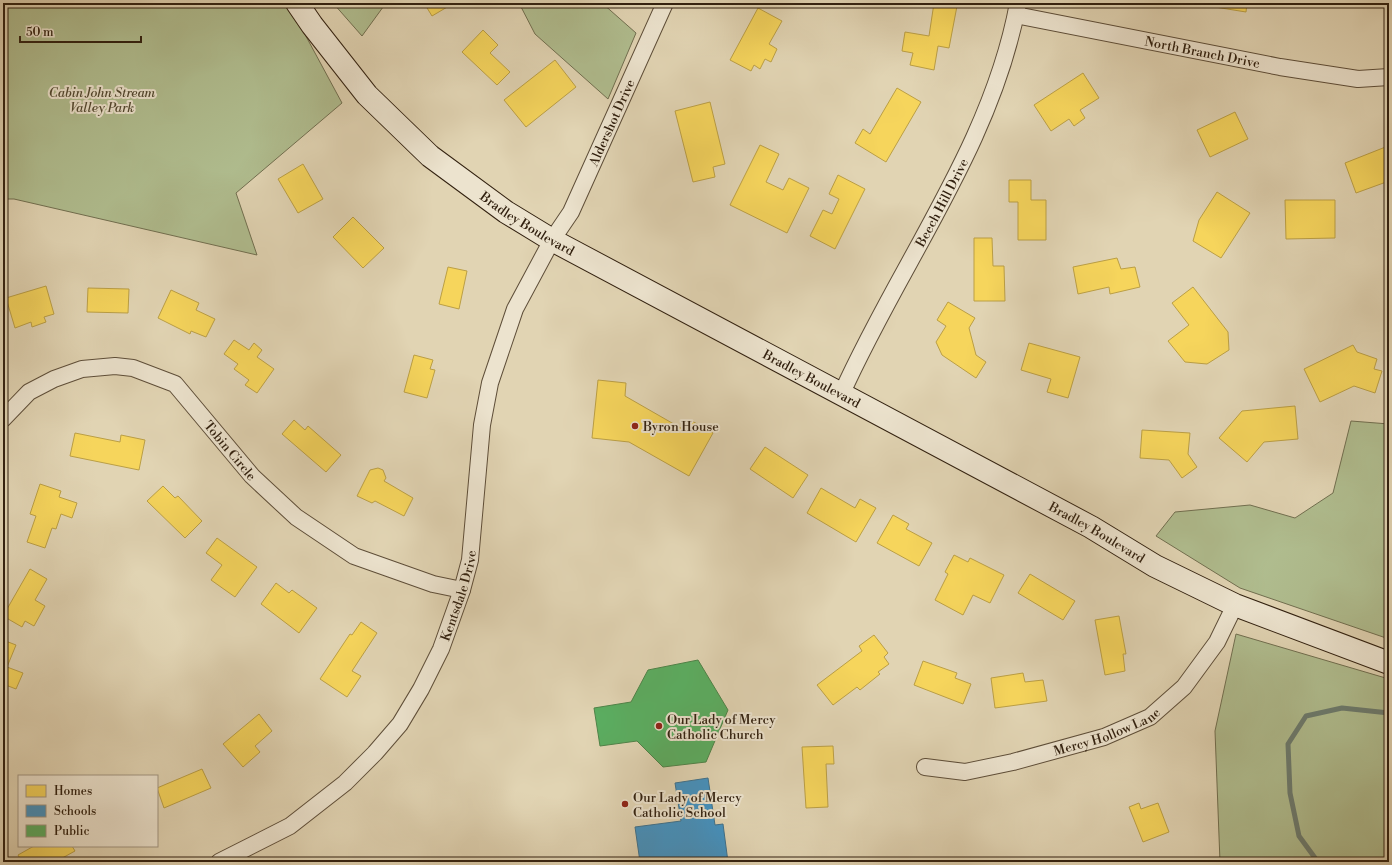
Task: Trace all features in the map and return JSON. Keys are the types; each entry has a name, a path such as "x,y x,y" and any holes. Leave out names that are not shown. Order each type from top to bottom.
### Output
{"main road":[{"name":"Bradley Boulevard","path":"297,3 312,25 367,95 430,156 506,212 552,240 1091,527 1155,566 1235,605 1389,663"}],"street":[{"name":"Aldershot Drive","path":"552,240 570,212 665,3"},
{"name":"North Branch Drive","path":"1017,9 1280,67 1358,78 1389,77"},
{"name":"Beech Hill Drive","path":"842,394 861,351 979,130 996,86 1017,9"},
{"name":"Kentsdale Drive","path":"219,862 290,826 345,783 375,753 400,724 421,689 441,650 462,590 470,560 482,425 490,383 515,309 552,240"},
{"name":"Tobin Circle","path":"3,419 29,392 54,379 82,369 115,366 133,368 176,384 252,476 296,517 354,556 433,584 462,590"},
{"name":"Mercy Hollow Lane","path":"925,767 964,772 1013,762 1104,737 1150,717 1184,687 1217,642 1235,605"}],"green space":[{"name":"Cabin John Stream Valley Park","path":"3,3 288,3 342,103 236,193 257,255 14,199 3,199"},
{"path":"333,3 386,3 362,36"},
{"path":"519,3 602,3 636,33 608,99 535,34"},
{"path":"1351,421 1389,424 1389,639 1240,588 1156,536 1175,512 1250,505 1295,518 1333,493"},
{"path":"1236,634 1389,679 1389,862 1220,862 1215,731"}],"building: Homes":[{"path":"424,3 454,3 432,16"},
{"path":"934,3 957,6 949,48 938,46 934,70 910,65 913,53 902,51 905,32 929,36"},
{"path":"1190,3 1247,3 1246,12"},
{"path":"758,8 782,21 769,44 777,49 771,62 765,59 760,69 754,65 751,71 730,60"},
{"path":"483,30 498,45 490,53 510,72 497,85 462,52"},
{"path":"555,60 576,87 526,127 504,100"},
{"path":"1083,73 1099,98 1080,110 1085,118 1074,126 1069,119 1051,131 1034,105"},
{"path":"897,88 921,102 886,162 855,143 863,129 870,134"},
{"path":"710,102 725,164 713,167 715,177 693,182 675,111"},
{"path":"1235,112 1248,139 1210,157 1197,130"},
{"path":"760,145 779,154 766,182 783,190 789,178 809,188 787,233 730,205"},
{"path":"1388,146 1389,181 1356,193 1345,163"},
{"path":"303,164 323,199 298,213 278,179"},
{"path":"838,175 865,189 835,249 810,236 823,210 832,214 839,199 829,194"},
{"path":"1009,180 1031,180 1031,200 1046,200 1046,240 1018,240 1018,202 1009,202"},
{"path":"1217,192 1250,213 1221,258 1193,241 1199,220"},
{"path":"1285,200 1335,200 1335,238 1286,239"},
{"path":"353,217 384,248 363,268 333,237"},
{"path":"974,238 992,238 993,266 1004,266 1005,301 974,301"},
{"path":"1117,258 1121,269 1135,267 1140,287 1110,294 1109,287 1078,294 1073,267"},
{"path":"448,267 467,271 459,309 439,304"},
{"path":"46,286 54,314 44,317 46,322 32,327 31,322 15,328 6,298"},
{"path":"1193,287 1228,332 1229,350 1207,364 1185,362 1168,341 1189,325 1172,303"},
{"path":"88,288 129,289 128,313 87,312"},
{"path":"171,290 199,303 196,310 215,319 206,337 191,331 190,334 158,318"},
{"path":"948,302 975,318 969,328 976,355 986,362 976,378 942,355 936,342 946,326 937,320"},
{"path":"234,340 249,350 254,343 262,350 257,357 274,369 257,393 245,385 249,380 234,369 238,364 224,354"},
{"path":"1029,343 1080,357 1068,398 1047,392 1051,379 1021,370"},
{"path":"1353,345 1357,352 1377,359 1374,369 1382,371 1375,393 1354,386 1320,402 1304,369"},
{"path":"414,355 433,360 430,369 435,370 427,398 404,392"},
{"name":"Byron House","path":"598,380 626,383 625,396 686,431 692,421 713,433 689,476 629,442 592,438"},
{"path":"1295,406 1298,439 1264,442 1247,462 1219,438 1242,411"},
{"path":"294,420 305,430 308,426 341,455 326,472 282,434"},
{"path":"1142,430 1190,433 1188,454 1197,467 1182,478 1169,460 1140,458"},
{"path":"75,433 120,442 121,435 145,440 139,470 70,456"},
{"path":"765,447 808,475 793,498 750,469"},
{"path":"378,468 383,470 386,478 384,481 413,498 404,516 375,501 372,503 357,496 370,470"},
{"path":"40,484 61,491 59,497 77,503 72,518 61,514 56,529 52,528 45,548 27,542 36,516 30,514"},
{"path":"163,486 175,498 178,496 202,521 185,538 147,501"},
{"path":"821,488 855,508 860,499 876,508 856,542 807,513"},
{"path":"893,515 909,524 906,529 932,543 919,566 877,543"},
{"path":"217,538 257,567 235,597 211,580 222,565 206,553"},
{"path":"954,555 968,562 970,558 1004,575 990,603 973,595 963,615 935,600 948,574 945,572"},
{"path":"30,569 47,579 35,600 45,606 34,626 25,621 22,627 3,616"},
{"path":"1030,574 1075,601 1063,620 1018,593"},
{"path":"276,583 289,593 292,590 317,608 299,633 261,604"},
{"path":"1119,616 1126,654 1123,654 1125,671 1105,675 1095,620"},
{"path":"361,622 377,633 352,671 361,676 347,697 320,679 350,634 352,635"},
{"path":"874,635 888,653 884,657 889,664 878,672 880,674 860,690 857,687 833,705 817,685 862,651 859,646"},
{"path":"3,640 16,645 7,667 23,673 16,689 3,684"},
{"path":"923,661 957,673 955,678 971,684 963,704 914,685"},
{"path":"1023,673 1025,682 1043,680 1047,701 995,708 991,678"},
{"path":"259,714 272,731 255,746 260,752 243,767 223,744"},
{"path":"833,746 834,764 826,764 828,807 806,808 802,747"},
{"path":"202,769 211,788 164,808 158,788"},
{"path":"1139,803 1141,809 1158,803 1169,832 1143,842 1129,807"},
{"path":"32,847 73,847 75,851 55,862 22,862 18,855"}],"building: Schools":[{"path":"708,778 715,825 723,824 728,862 640,862 635,827 681,821 675,783"}],"building: Public":[{"name":"Our Lady of Mercy Catholic Church","path":"698,660 728,710 706,762 663,767 637,741 600,746 594,708 631,702 648,670"}],"waterway":[{"path":"1318,862 1299,836 1290,793 1288,744 1306,716 1342,708 1389,713"}],"place":[{"name":"Byron House","path":"635,426"},
{"name":"Our Lady of Mercy Catholic Church","path":"659,726"},
{"name":"Our Lady of Mercy Catholic School","path":"625,804"}]}
